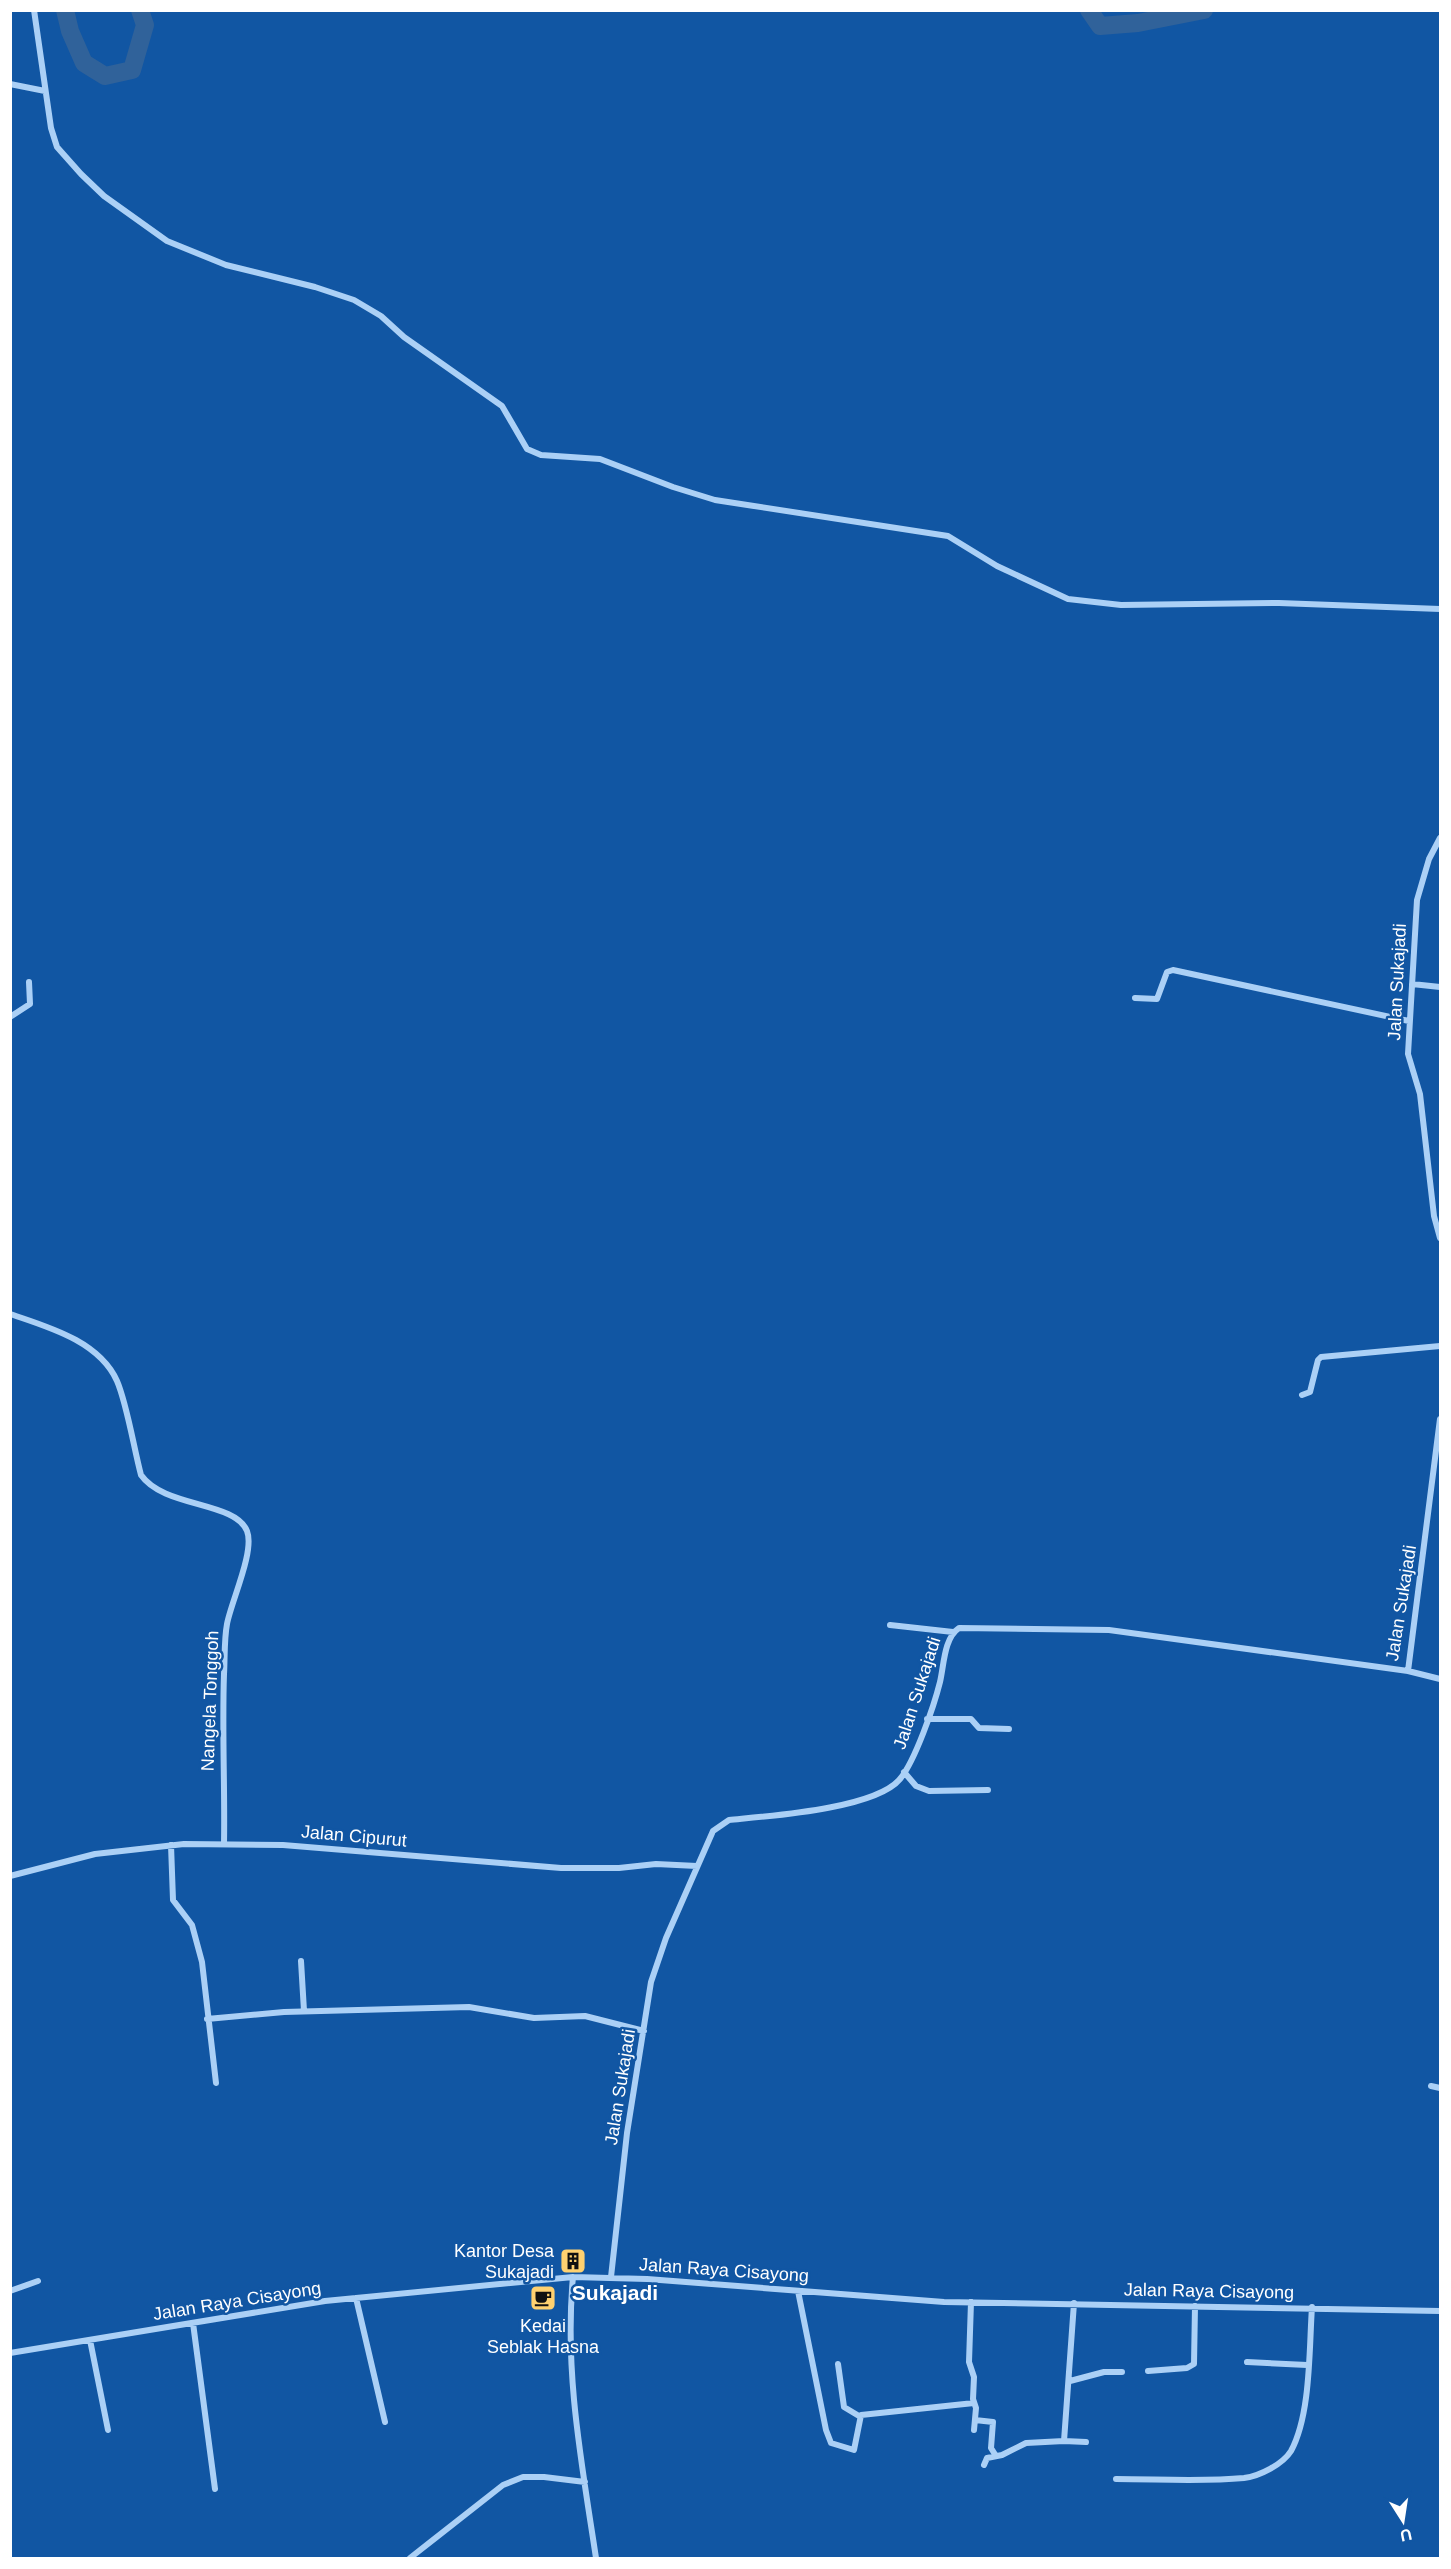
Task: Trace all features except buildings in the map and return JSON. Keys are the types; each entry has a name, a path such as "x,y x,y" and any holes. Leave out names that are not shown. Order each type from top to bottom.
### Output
{"street":[{"path":"34,10 45,91 57,147 104,196 176,245 226,265 315,287 354,300 381,316 404,337 502,406 527,449 540,455 600,459 673,487 715,500 948,536 997,566 1068,599 1121,605 1279,603 1440,609"},
{"path":"10,84 45,91"},
{"name":"Jalan Sukajadi","path":"1440,837 1429,859 1417,900 1408,1054 1420,1094 1434,1216 1440,1238"},
{"path":"1135,998 1157,999 1167,972 1173,970 1409,1021"},
{"path":"11,1017 30,1004 29,982"},
{"path":"1412,984 1440,987"},
{"name":"Nangela Tonggoh","path":"10,1314 53,1328 88,1347 105,1364 117,1381 141,1475 148,1486 159,1493 216,1510 237,1519 247,1530 249,1545 226,1625 223,1704 224,1844"},
{"path":"1302,1395 1310,1392 1318,1360 1321,1357 1440,1346"},
{"name":"Jalan Sukajadi","path":"611,2277 627,2133 651,1982 666,1938 713,1831 729,1820 848,1804 871,1798 899,1780 927,1719 953,1632 969,1626 1109,1630 1408,1671 1440,1419"},
{"path":"890,1625 953,1632"},
{"path":"1408,1671 1440,1679"},
{"path":"927,1719 971,1719 979,1728 1009,1729"},
{"path":"904,1772 921,1789 929,1791 988,1790"},
{"name":"Jalan Cipurut","path":"10,1876 95,1854 171,1845 224,1844 295,1846 561,1868 619,1868 656,1864 697,1866"},
{"path":"171,1845 173,1900 192,1925 202,1962 216,2084"},
{"path":"301,1961 304,2011"},
{"path":"207,2019 304,2011 469,2007 534,2018 585,2016 644,2031"},
{"path":"1431,2086 1440,2088"},
{"path":"573,2277 569,2319 572,2399 596,2559"},
{"name":"Jalan Raya Cisayong","path":"10,2353 356,2298 573,2277 611,2277 971,2302 1440,2311"},
{"path":"10,2291 38,2282"},
{"path":"798,2291 826,2430 831,2443 854,2450 859,2416"},
{"path":"356,2298 385,2422"},
{"path":"971,2302 969,2362 974,2377 976,2408 974,2430"},
{"path":"1064,2441 1074,2303"},
{"path":"1148,2371 1186,2368 1194,2364 1195,2306"},
{"path":"1116,2479 1246,2478 1273,2467 1290,2453 1298,2434 1312,2307"},
{"path":"193,2323 215,2488"},
{"path":"90,2340 108,2430"},
{"path":"1247,2362 1307,2365"},
{"path":"838,2364 844,2408 859,2416 974,2403"},
{"path":"1070,2381 1104,2372 1122,2372"},
{"path":"975,2420 993,2422 991,2448 996,2456"},
{"path":"984,2465 987,2458 1026,2443 1086,2442"},
{"path":"410,2559 502,2485 523,2477 585,2482"}],"waterway":[{"path":"65,10 70,31 84,63 105,76 132,70 145,25 140,10"},
{"path":"1089,10 1100,26 1138,23 1204,10"}],"place":[{"name":"Kantor Desa Sukajadi","path":"573,2261"},
{"name":"Kedai Seblak Hasna","path":"543,2298"}],"district":[{"name":"Sukajadi","path":"615,2292"}]}
